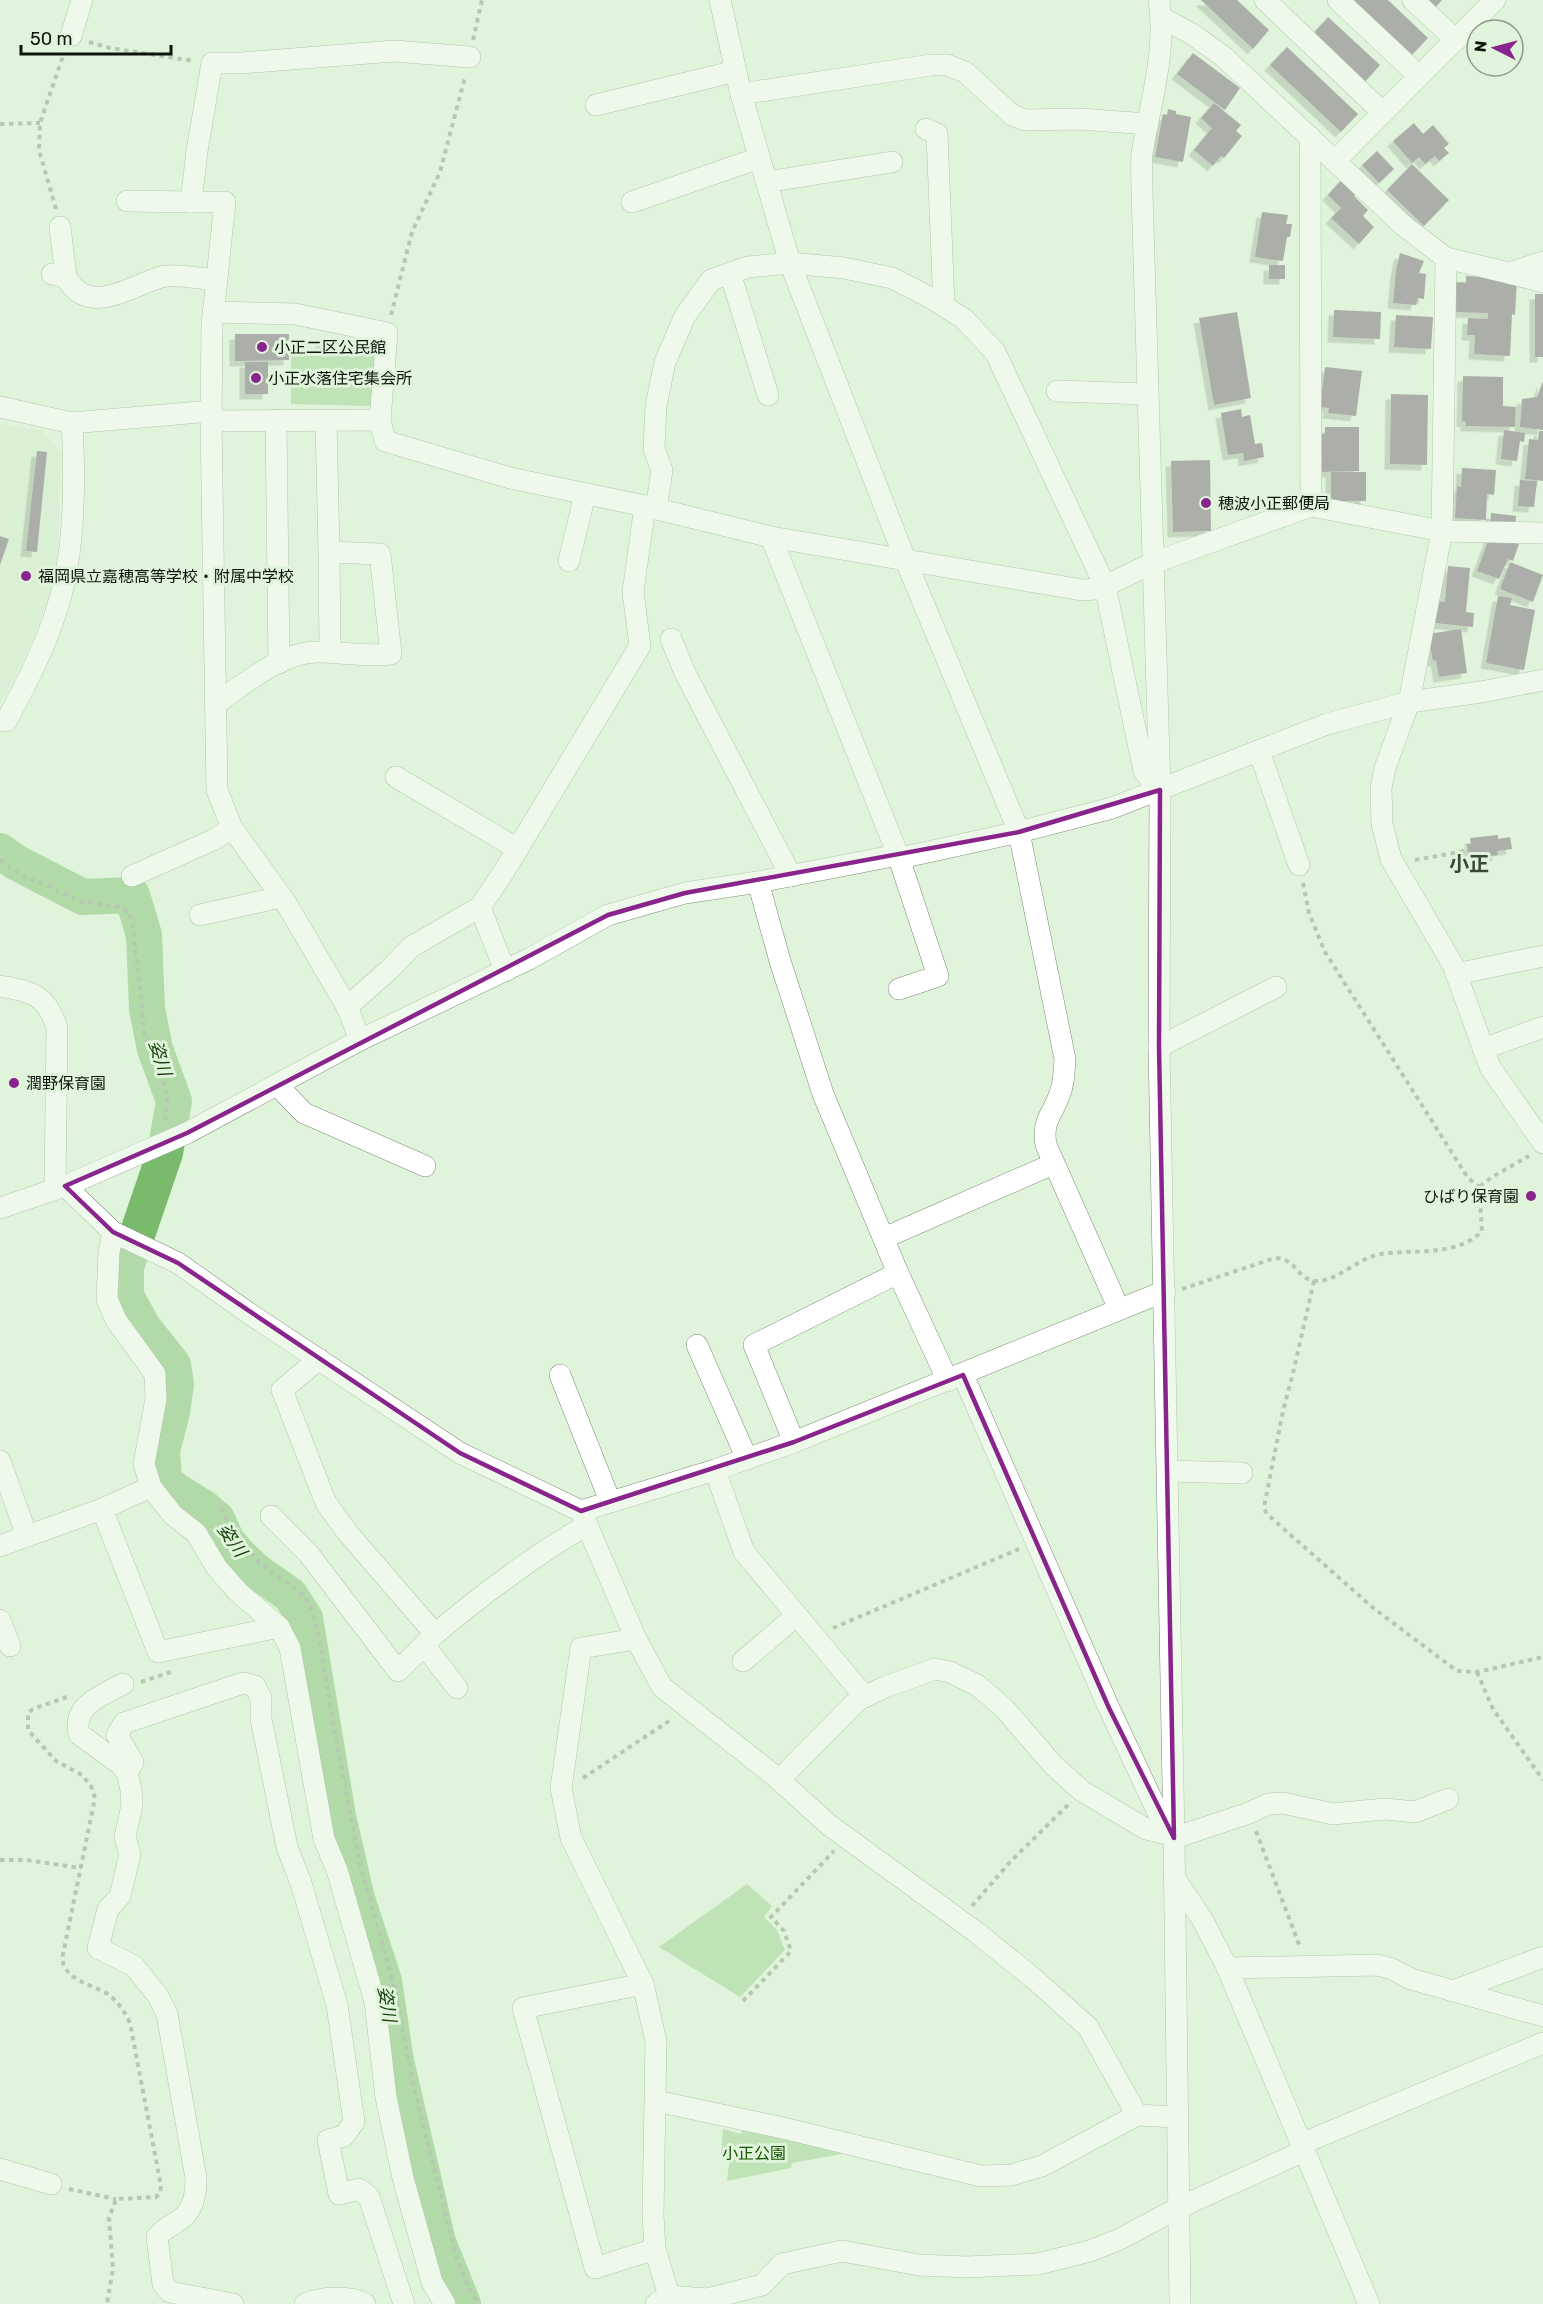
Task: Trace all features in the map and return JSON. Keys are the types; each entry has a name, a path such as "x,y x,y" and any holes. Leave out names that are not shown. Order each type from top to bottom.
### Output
{"street":[{"path":"70,36 82,0"},
{"path":"720,0 741,94 790,263 905,559 1019,832 1065,1059 1059,1096 1046,1120 1044,1130 1046,1145 1119,1310"},
{"path":"1265,0 1383,113"},
{"path":"1338,0 1419,76"},
{"path":"1413,0 1456,39"},
{"path":"1336,160 1490,2"},
{"path":"1161,9 1161,58 1142,156 1142,192 1160,790 1159,1047 1180,2304"},
{"path":"1161,9 1224,57 1404,226 1446,258 1543,282"},
{"path":"191,202 197,151 213,63 394,51 470,57"},
{"path":"741,94 931,65 947,65 965,72 1012,115 1025,120 1079,118 1148,124"},
{"path":"596,105 736,71"},
{"path":"926,129 937,134 944,306"},
{"path":"1310,138 1311,506"},
{"path":"632,202 759,158"},
{"path":"766,182 892,162"},
{"path":"127,201 225,202 213,312 211,416 217,790 231,828 281,897 347,1007 360,1040"},
{"path":"60,227 59,276 71,288 93,298 121,294 163,276 216,280"},
{"path":"1446,258 1442,531 1409,702 1380,788 1382,824 1394,864 1456,974 1490,1067 1538,1149"},
{"path":"1509,273 1543,262"},
{"path":"347,1007 411,947 480,907 518,849 640,646 633,592 651,508 662,470 654,449 656,406 665,362 685,316 711,280 748,267 790,263 844,268 892,278 964,319 994,352 1105,586 1144,771 1160,790"},
{"path":"730,273 768,395"},
{"path":"213,312 295,314 387,333 380,420 385,441 510,478 651,508 771,537 1082,590 1096,590 1153,563 1311,506 1442,531 1543,533"},
{"path":"1057,391 1148,394"},
{"path":"0,407 72,423 211,416 276,420 380,420"},
{"path":"276,420 279,663"},
{"path":"326,420 330,652"},
{"path":"0,721 7,720 40,656 60,601 69,551 75,472 72,423"},
{"path":"569,561 585,494"},
{"path":"771,537 898,855 938,976 899,989"},
{"path":"215,704 279,663 305,652 375,656 391,654 380,554 329,552"},
{"path":"671,639 685,673 791,876"},
{"path":"0,1208 60,1187 188,1133 360,1040 505,971 608,915 684,893 758,882 898,855 905,857 1019,832 1112,808 1328,724 1409,702 1543,680"},
{"path":"1258,752 1299,865"},
{"path":"396,777 518,849"},
{"path":"132,876 213,840 231,828"},
{"path":"758,882 780,961 823,1094 898,1274 955,1378 1036,1541 1109,1708 1171,1836"},
{"path":"200,915 281,897"},
{"path":"480,907 505,971"},
{"path":"1456,974 1543,956"},
{"path":"0,986 25,990 39,998 51,1010 57,1028 60,1187 113,1232 177,1263 460,1453 584,1518 636,1639 662,1686 779,1780 829,1825 960,1920 1033,1978 1088,2027 1137,2115"},
{"path":"1159,1047 1276,987"},
{"path":"1483,1048 1543,1027"},
{"path":"277,1085 304,1113 425,1166"},
{"path":"884,1238 1053,1164"},
{"path":"113,1232 109,1252 107,1299 116,1320 155,1374 156,1399 144,1464 151,1487 173,1515 196,1533 218,1568 238,1592 279,1627 290,1648 324,1839 337,1870 375,2002 386,2097 403,2178 432,2282 445,2304"},
{"path":"794,1442 754,1344 898,1274"},
{"path":"271,1516 308,1553 398,1671 482,1594 564,1538 584,1518 610,1501 715,1470 794,1442 1164,1293"},
{"path":"697,1345 747,1459"},
{"path":"318,1359 282,1390 326,1503 430,1640 458,1688"},
{"path":"560,1375 610,1501"},
{"path":"0,1461 27,1536"},
{"path":"715,1470 744,1552 865,1697"},
{"path":"1167,1472 1242,1473"},
{"path":"0,1546 102,1509 151,1487"},
{"path":"102,1509 158,1653 279,1627"},
{"path":"743,1661 796,1616"},
{"path":"0,1620 10,1646"},
{"path":"636,1639 581,1648 561,1788 572,1838 643,1984 656,2041 653,2215 662,2300 708,2301 762,2285 782,2264 842,2250 919,2265 966,2267 1038,2264 1090,2251 1120,2239 1178,2208 1303,2148 1543,2043"},
{"path":"779,1780 858,1700 935,1669 950,1672 977,1685 1004,1708 1053,1765 1082,1791 1146,1829 1171,1836 1249,1813 1268,1804 1283,1803 1333,1814 1385,1809 1415,1812 1448,1799"},
{"path":"127,1772 133,1762 117,1735 123,1723 243,1683 255,1686 261,1698 261,1719 287,1848 302,1883 337,2005 354,2122 344,2136 328,2140 339,2194 359,2189 369,2197 404,2304"},
{"path":"123,1684 82,1708 76,1723 79,1734 120,1764 127,1772 131,1790 132,1805 124,1837 130,1854 120,1896 108,1908 99,1948 134,1966 158,1996 167,2014 196,2178 196,2198 188,2212 176,2223 164,2227 156,2237 163,2284 170,2292 233,2304"},
{"path":"1174,1876 1202,1919 1227,1968 1369,2304"},
{"path":"1452,1991 1543,1957"},
{"path":"1227,1968 1378,1965 1411,1979 1543,2016"},
{"path":"643,1984 523,2008 595,2268 655,2249"},
{"path":"656,2101 783,2128 981,2176 1011,2175 1042,2166 1137,2115 1176,2117"},
{"path":"0,2169 51,2184"},
{"path":"305,2304 316,2299 336,2299 360,2301 365,2304"}],"path":[{"path":"387,333 412,232 440,172 470,57 482,0"},
{"path":"60,227 39,150 40,123 70,36 110,48 213,63"},
{"path":"0,124 40,123"},
{"path":"1394,864 1465,851"},
{"path":"0,860 23,876 78,901 119,907 129,912 133,926 145,1037 164,1083 168,1102 161,1145"},
{"path":"1164,1293 1275,1258 1290,1261 1302,1276 1314,1281 1323,1280 1370,1256 1442,1248 1474,1239 1482,1231 1479,1187 1468,1178 1324,952 1309,913 1299,865"},
{"path":"1479,1187 1538,1149"},
{"path":"1314,1281 1283,1411 1264,1508 1267,1514 1372,1606 1458,1671 1477,1672 1543,1657"},
{"path":"813,1636 1036,1541"},
{"path":"1477,1672 1493,1709 1543,1780"},
{"path":"561,1788 572,1785 680,1713 686,1706"},
{"path":"960,1920 1010,1862 1082,1791"},
{"path":"1249,1813 1308,1968"},
{"path":"351,1817 360,1864 396,1993 406,2055 457,2260 478,2304"},
{"path":"744,2001 790,1951 784,1931 771,1917 846,1838"},
{"path":"0,1860 26,1860 81,1868"},
{"path":"51,2184 116,2199"}],"highlighted area":[{"path":"1160,790 1159,1047 1174,1838 1109,1708 963,1375 794,1442 581,1511 460,1453 178,1263 113,1232 65,1186 187,1133 608,915 685,893 1019,832"}],"shaded area":[{"name":"福岡県立嘉穂高等学校・附属中学校","path":"0,424 42,431 61,452 57,556 49,597 29,649 0,705"}],"green space":[{"path":"319,339 373,343 376,347 371,406 291,404 291,354 312,355"},
{"path":"747,1884 772,1906 764,1917 777,1930 785,1950 740,1997 659,1947"},
{"name":"小正公園","path":"743,2127 842,2149 842,2154 792,2163 791,2168 727,2181 730,2156 721,2154 723,2129 741,2134"}],"building":[{"path":"1201,0 1237,0 1269,30 1253,49"},
{"path":"1351,0 1388,0 1428,38 1411,56"},
{"path":"1426,0 1442,0 1435,8"},
{"path":"1328,17 1380,65 1364,83 1312,35"},
{"path":"1287,47 1358,114 1341,132 1270,65"},
{"path":"1193,53 1240,88 1225,110 1177,74"},
{"path":"1214,103 1241,125 1236,131 1242,136 1224,158 1221,156 1213,166 1194,150 1212,128 1201,118"},
{"path":"1168,109 1176,111 1176,114 1191,117 1183,162 1155,157 1163,114 1167,115"},
{"path":"1414,123 1423,134 1433,125 1449,144 1444,148 1449,153 1439,161 1435,156 1425,164 1419,157 1412,163 1393,141"},
{"path":"1377,151 1394,169 1379,183 1362,165"},
{"path":"1412,164 1449,200 1424,226 1387,190"},
{"path":"1343,178 1358,192 1354,196 1368,210 1363,216 1374,227 1359,244 1331,218 1341,208 1328,195"},
{"path":"1262,212 1288,215 1286,224 1292,224 1283,261 1255,257"},
{"path":"1400,253 1424,261 1419,273 1426,274 1424,299 1418,298 1416,305 1393,303"},
{"path":"1269,265 1285,265 1285,279 1269,279"},
{"path":"1466,276 1517,279 1515,315 1512,314 1510,356 1474,354 1475,335 1467,335 1468,318 1488,319 1488,313 1455,312 1456,282 1466,283"},
{"path":"1535,294 1543,294 1543,357 1535,357"},
{"path":"1334,310 1381,312 1380,339 1333,337"},
{"path":"1237,312 1251,398 1214,405 1199,318"},
{"path":"1396,315 1433,317 1431,349 1394,347"},
{"name":"小正二区公民館","path":"235,334 289,334 289,360 235,361"},
{"name":"小正水落住宅集会所","path":"245,362 268,362 268,394 245,394"},
{"path":"1325,367 1362,371 1356,416 1328,413 1329,408 1320,407"},
{"path":"1463,376 1503,377 1503,406 1516,407 1515,427 1466,426 1466,422 1462,421"},
{"path":"1543,381 1543,430 1520,427 1522,399 1537,397"},
{"path":"1391,394 1428,395 1427,465 1390,464"},
{"path":"1241,409 1242,417 1250,415 1255,444 1262,443 1264,457 1244,461 1243,453 1228,455 1221,413"},
{"path":"1325,427 1359,427 1359,471 1318,472 1318,434 1325,434"},
{"path":"1504,430 1525,433 1524,442 1520,441 1517,461 1501,459"},
{"path":"1539,431 1543,431 1543,481 1525,479 1529,439 1538,440"},
{"path":"37,451 47,452 37,552 26,551"},
{"path":"1210,460 1211,531 1173,532 1171,461"},
{"path":"1462,468 1496,470 1494,495 1487,494 1486,520 1455,518 1457,486 1461,487"},
{"path":"1331,472 1366,472 1366,501 1331,501"},
{"path":"1520,480 1537,481 1534,507 1518,506"},
{"path":"1491,513 1516,516 1515,528 1490,526"},
{"path":"0,536 9,539 0,565"},
{"path":"1490,536 1519,544 1513,561 1508,559 1499,579 1477,571"},
{"path":"1510,562 1543,575 1533,602 1500,589"},
{"path":"1448,566 1470,568 1466,612 1474,613 1473,627 1435,623 1437,601 1445,602"},
{"path":"1498,596 1512,598 1510,605 1535,610 1524,670 1486,663"},
{"path":"1461,629 1467,673 1439,677 1436,660 1433,661 1428,634"},
{"path":"1498,835 1498,839 1510,837 1512,849 1497,851 1498,855 1473,859 1472,855 1468,855 1467,844 1471,844 1470,838"}],"waterway":[{"name":"姿川","path":"0,851 17,863 83,897 132,895 144,935 147,1009 155,1049 174,1101 165,1153 126,1267 126,1296 143,1327 173,1365 176,1384 172,1412 162,1451 164,1480 217,1519 227,1541 240,1556 256,1571 290,1595 305,1618 338,1816 357,1899 384,1981 396,2061 438,2242 463,2304"}],"place":[{"name":"小正二区公民館","path":"262,347"},
{"name":"小正水落住宅集会所","path":"256,378"},
{"name":"穂波小正郵便局","path":"1206,503"},
{"name":"福岡県立嘉穂高等学校・附属中学校","path":"26,576"},
{"name":"潤野保育園","path":"14,1083"},
{"name":"ひばり保育園","path":"1531,1196"}],"district":[{"name":"小正","path":"1469,864"}]}
